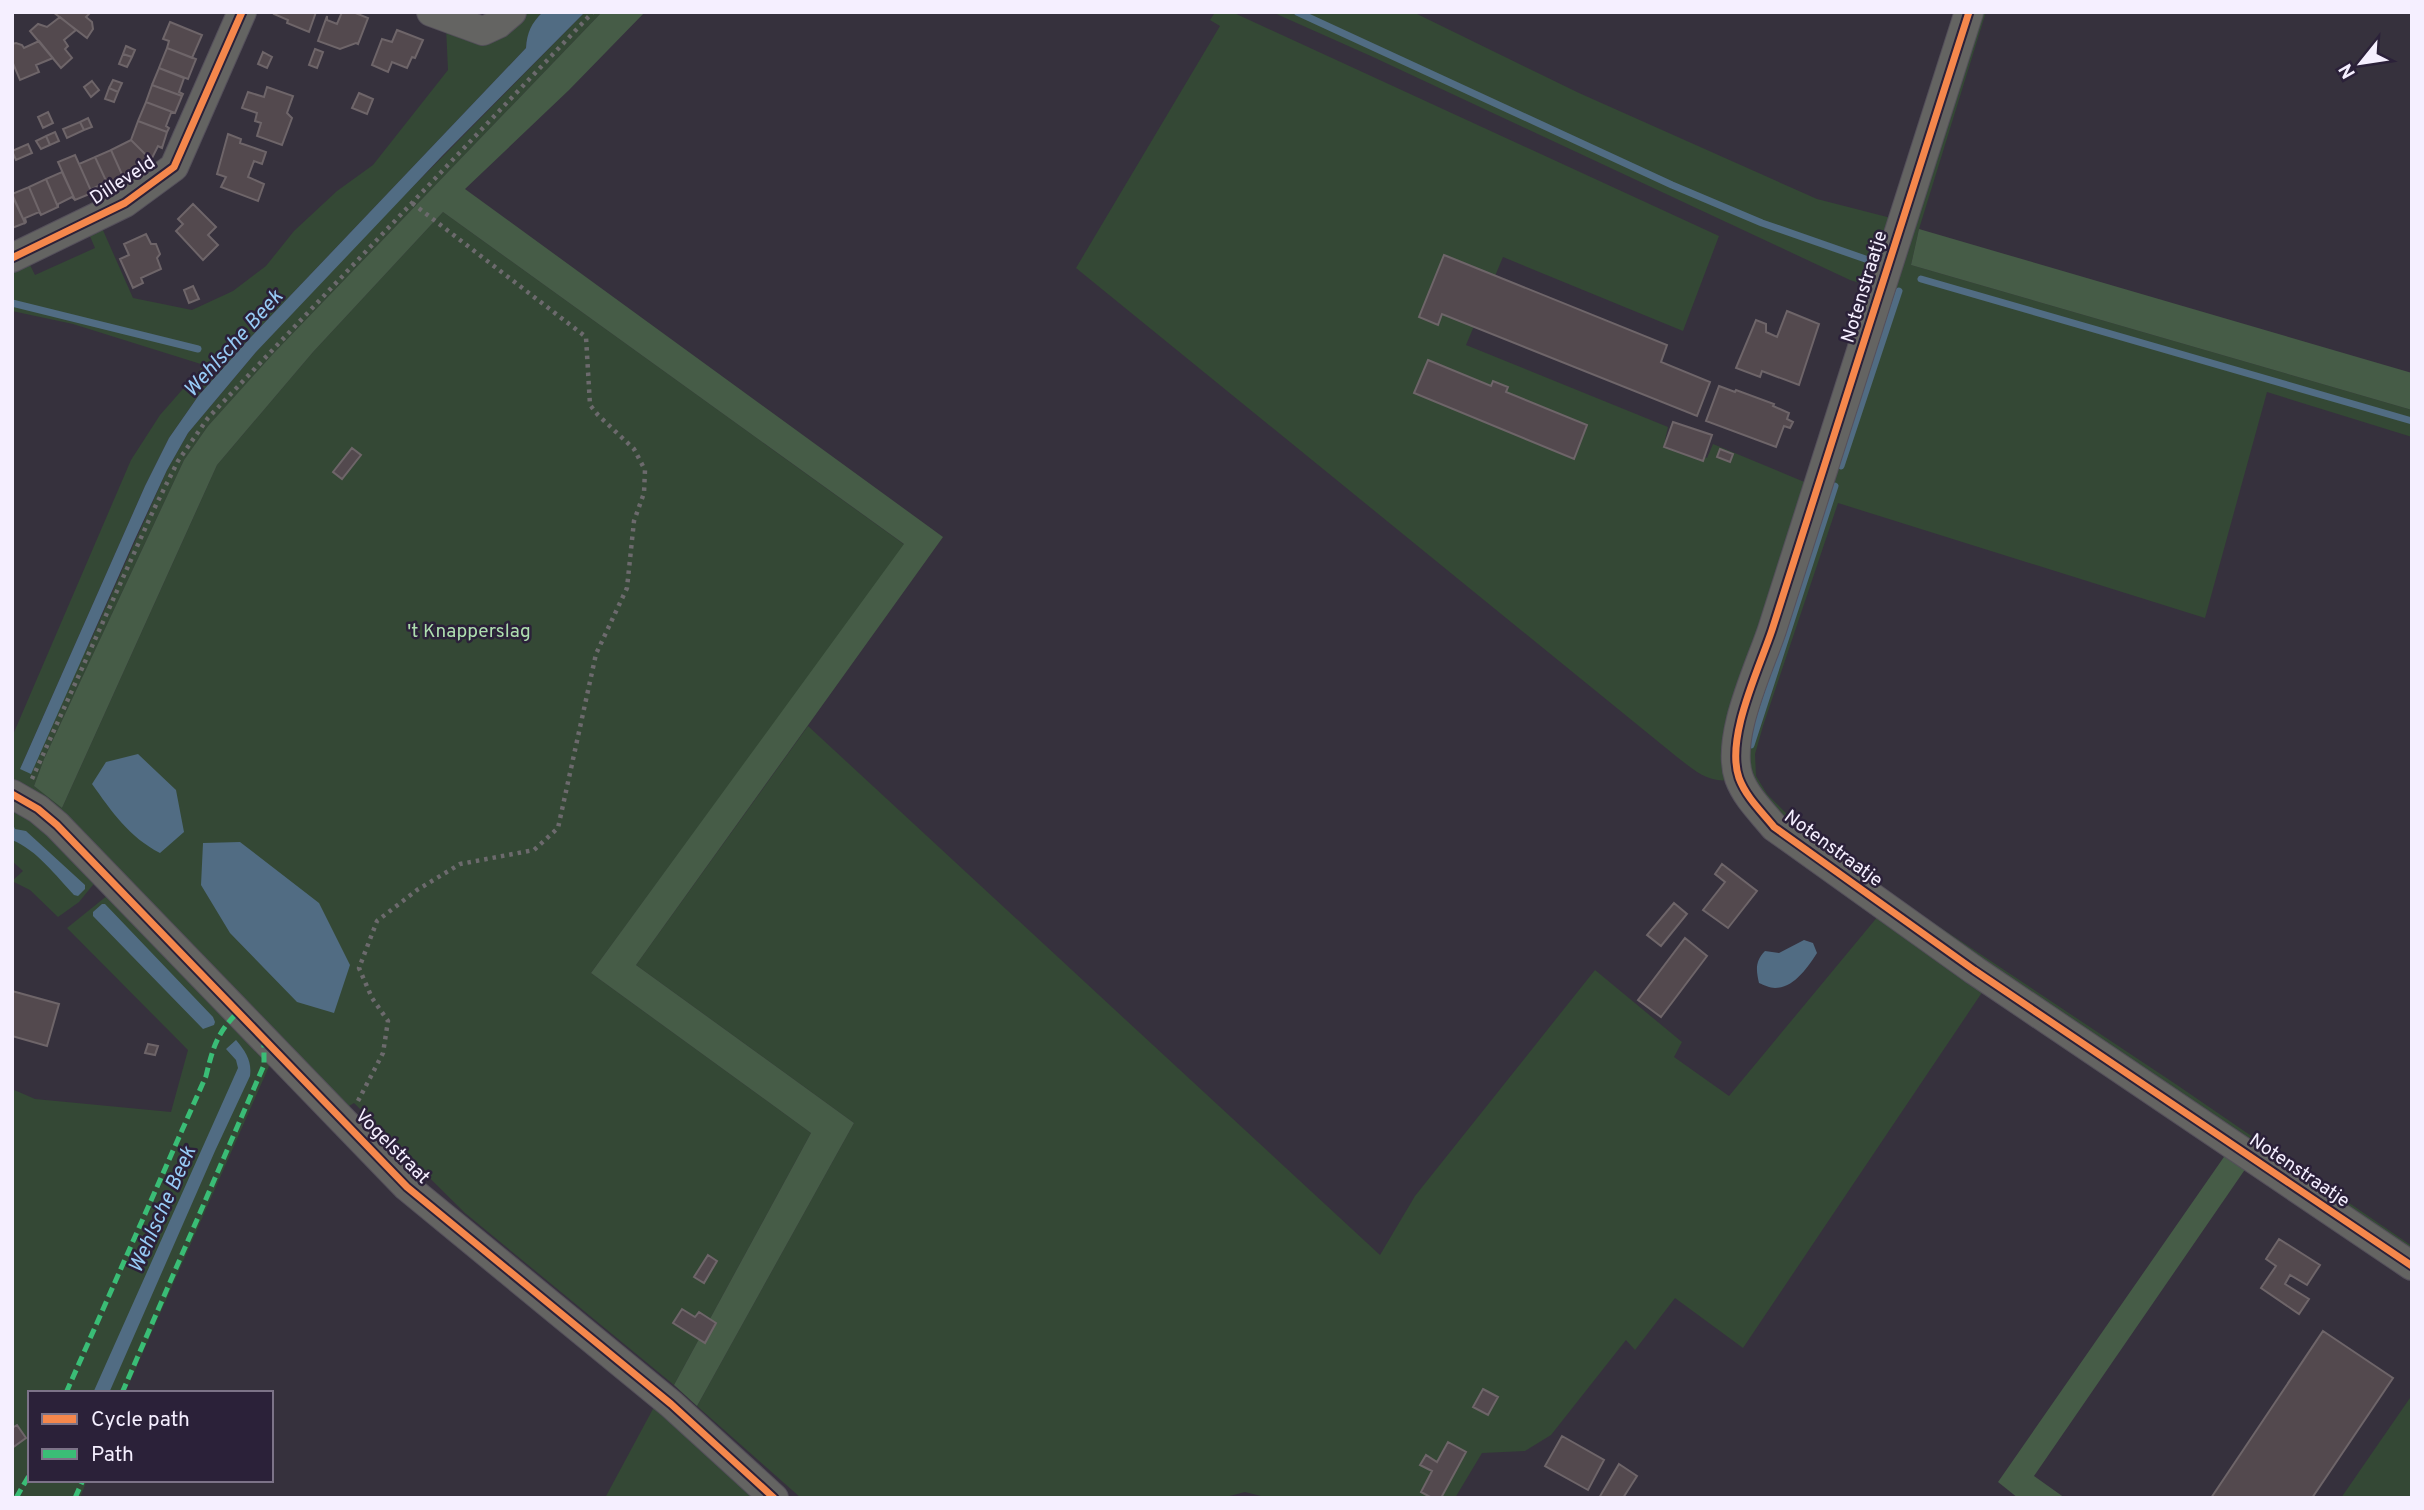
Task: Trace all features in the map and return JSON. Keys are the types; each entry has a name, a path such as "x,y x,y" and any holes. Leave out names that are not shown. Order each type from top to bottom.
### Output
{"street":[{"name":"Dilleveld","path":"12,258 125,203 174,167 242,12"},
{"path":"431,12 483,31 490,29 512,12"},
{"name":"Notenstraatje","path":"1969,12 1776,618 1738,729 1734,758 1740,779 1750,798 1774,827 1785,835 1974,970 2412,1266"},
{"name":"Vogelstraat","path":"16,796 57,825 407,1187 671,1404 774,1498"}],"path":[{"path":"16,796 29,786 178,461 208,418 593,12"},
{"path":"346,1123 383,1053 388,1021 373,998 359,968 377,921 417,890 460,864 534,850 558,828 596,654 627,588 634,521 644,492 645,470 634,449 590,405 586,337 412,203"}],"green space":[{"name":"'t Knapperslag","path":"523,12 543,12 531,28 526,48 251,337 199,395 169,438 145,486 20,769 90,642 167,470 188,433 256,352 385,215 585,12 602,12 272,355 208,426 184,460 44,759 34,786 62,808 217,465 313,352 443,212 905,545 591,973 811,1133 674,1385 465,1213 354,1103 341,1111 12,790 12,737 131,460 160,415 204,365 73,324 12,311 12,266 28,261 35,275 95,248 89,234 102,228 133,298 192,310 233,291 266,266 294,231 337,191 373,165 448,70 446,27"},
{"path":"602,12 645,12 569,90 465,189 943,537 636,965 854,1123 697,1406 674,1385 811,1133 591,973 904,544 443,212 313,352 217,465 62,808 34,786 44,759 184,460 208,426 272,355"},
{"path":"1210,12 1232,12 1719,236 1683,331 1503,257 1466,345 1668,427 1665,440 1707,458 1713,444 1814,486 1729,780 1707,777 1677,757 1076,268 1220,26 1210,20 1214,14"},
{"path":"1272,12 1413,12 1579,93 1817,199 1895,219 1872,287 1850,280"},
{"path":"1976,12 1986,12 1919,229 1911,265 2412,410 2412,437 2267,392 2205,618 1838,503 1763,726 1755,754 1756,776 1767,794 1791,818 1899,900 2412,1246 2412,1260 1787,829 1751,784 1745,744"},
{"path":"1919,229 2412,373 2412,410 1911,265"},
{"path":"808,726 1380,1255 1415,1196 1595,970 1682,1042 1674,1057 1729,1096 1879,915 1985,988 1743,1348 1675,1298 1635,1350 1626,1340 1551,1435 1525,1451 1482,1453 1455,1498 1269,1498 1245,1492 1222,1498 801,1498 697,1406 854,1123 636,965"},
{"path":"12,800 97,880 79,902 58,917 30,890 14,882 12,885 12,881 23,871 12,861"},
{"path":"108,895 274,1055 126,1391 28,1391 28,1482 86,1482 80,1498 12,1498 12,1089 35,1099 171,1112 188,1050 67,928"},
{"path":"2226,1154 2246,1168 2034,1476 2065,1498 2018,1498 1998,1482"},
{"path":"2412,1395 2412,1498 2341,1498"},
{"path":"654,1407 754,1498 605,1498"}],"water":[{"path":"543,12 585,12 442,156 256,352 188,433 167,470 135,539 31,774 20,769 145,486 169,438 199,395 251,337 526,48 530,28"},
{"path":"138,754 176,790 184,832 160,853 130,832 92,784 106,762"},
{"path":"12,822 15,829 26,831 85,885 85,889 78,896 38,857 12,840"},
{"path":"240,842 319,903 350,965 334,1013 297,1002 230,933 201,885 203,843"},
{"path":"105,904 213,1017 214,1025 203,1029 93,916 93,912"},
{"path":"1804,940 1813,943 1817,953 1800,976 1782,987 1773,988 1759,983 1757,966 1765,951 1779,953"},
{"path":"236,1040 248,1057 250,1076 110,1391 94,1391 238,1068 236,1060 226,1049"}],"building":[{"path":"53,12 86,12 93,29 87,38"},
{"path":"316,12 309,32 287,23 288,20 274,14"},
{"path":"342,12 353,12 368,18 358,44 340,49 318,41 327,16 327,20 337,24"},
{"path":"60,17 76,30 64,40 68,46 65,49 72,58 61,68 30,31 38,24 47,27"},
{"path":"170,22 202,35 192,58 167,48 169,41 163,39"},
{"path":"397,30 423,40 415,58 412,57 407,68 392,62 388,72 372,65 382,39 392,42"},
{"path":"39,41 53,58 36,65 39,72 20,80 12,61 12,44 22,45 24,48"},
{"path":"126,46 135,50 132,57 123,54"},
{"path":"167,48 196,59 188,79 159,68"},
{"path":"315,49 323,52 317,68 309,65"},
{"path":"263,52 272,57 267,68 258,64"},
{"path":"123,54 132,57 127,67 119,64"},
{"path":"159,68 184,78 179,92 182,96 152,85"},
{"path":"113,80 122,83 118,92 109,88"},
{"path":"92,81 99,90 91,97 84,87"},
{"path":"152,85 182,96 175,113 146,102"},
{"path":"267,87 293,96 287,113 292,118 282,145 257,136 261,123 255,121 257,113 242,108 248,92 264,97"},
{"path":"109,88 118,92 114,102 105,99"},
{"path":"359,93 373,99 367,114 352,108"},
{"path":"146,102 175,113 171,113 166,126 169,128 167,132 138,121"},
{"path":"48,112 53,123 43,128 38,117"},
{"path":"88,118 92,127 84,130 80,122"},
{"path":"138,121 167,132 162,148 158,146 151,160 131,140"},
{"path":"80,122 84,130 67,138 63,129"},
{"path":"55,132 59,141 50,145 46,136"},
{"path":"228,134 241,139 240,143 266,152 262,164 254,161 248,177 264,184 258,201 221,187 226,177 217,174"},
{"path":"46,136 50,145 41,149 36,141"},
{"path":"131,140 151,160 125,174 127,177 124,179 111,150"},
{"path":"28,144 32,153 16,160 12,151"},
{"path":"111,150 124,179 108,185 95,157"},
{"path":"75,155 92,193 75,200 58,162"},
{"path":"95,157 108,185 105,183 92,189 92,193 79,164"},
{"path":"62,172 75,200 72,197 58,204 58,207 46,179"},
{"path":"46,179 58,207 41,215 29,187"},
{"path":"29,187 41,215 39,212 25,218 25,223 12,194"},
{"path":"12,195 25,223 12,228"},
{"path":"193,204 216,227 208,235 218,245 203,260 176,231 183,224 178,219"},
{"path":"146,234 151,244 156,244 161,269 141,278 143,283 133,288 120,259 129,255 124,244"},
{"path":"1444,255 1667,345 1661,362 1710,382 1697,416 1442,314 1438,325 1419,317"},
{"path":"193,286 199,299 189,303 184,290"},
{"path":"1787,311 1819,324 1799,385 1762,371 1760,377 1736,368 1756,320 1766,324 1766,332 1777,337"},
{"path":"1428,360 1491,386 1493,381 1508,387 1506,392 1587,425 1574,459 1414,393"},
{"path":"1719,386 1774,404 1773,406 1789,413 1787,419 1793,422 1790,428 1784,426 1776,447 1706,421"},
{"path":"1673,422 1712,435 1703,461 1664,447"},
{"path":"352,448 361,455 342,479 333,472"},
{"path":"1720,449 1733,454 1730,462 1717,457"},
{"path":"1722,864 1757,891 1728,928 1703,910 1725,882 1715,874"},
{"path":"1674,903 1687,914 1661,946 1647,935"},
{"path":"1685,938 1707,956 1661,1017 1638,1000"},
{"path":"12,991 59,1004 47,1046 12,1036"},
{"path":"148,1044 158,1046 155,1055 145,1053"},
{"path":"2279,1239 2320,1265 2307,1285 2290,1275 2285,1284 2309,1299 2299,1314 2261,1288 2276,1266 2266,1259"},
{"path":"708,1255 717,1261 704,1283 694,1277"},
{"path":"682,1309 695,1317 699,1312 716,1323 705,1343 673,1323"},
{"path":"2323,1331 2393,1378 2312,1498 2211,1498"},
{"path":"1483,1389 1498,1397 1488,1415 1473,1407"},
{"path":"17,1425 26,1438 12,1448 12,1428"},
{"path":"1562,1436 1604,1460 1588,1490 1545,1466"},
{"path":"1448,1442 1466,1452 1441,1498 1432,1498 1421,1492 1432,1471 1420,1465 1426,1455 1437,1462"},
{"path":"1619,1464 1637,1476 1623,1498 1599,1498"}],"waterway":[{"path":"1297,12 1672,185 1762,223 1874,262"},
{"path":"1921,279 2412,421"},
{"path":"1841,466 1899,291"},
{"path":"12,303 198,349"},
{"path":"1751,745 1835,486"}],"marked path":[{"path":"67,1391 206,1076 217,1041 238,1012"},
{"path":"123,1391 264,1065 264,1038"},
{"path":"16,1498 28,1477"},
{"path":"75,1498 82,1482"}],"cycle path":[{"path":"12,258 125,203 174,167 242,12"},
{"path":"1969,12 1772,630 1745,704 1736,743 1739,778 1750,798 1774,827 1974,970 2412,1266"},
{"path":"12,794 38,809 57,825 407,1187 671,1404 774,1498"}],"water label":[{"name":"Wehlsche Beek","path":"234,344"},
{"name":"Wehlsche Beek","path":"163,1210"}]}
